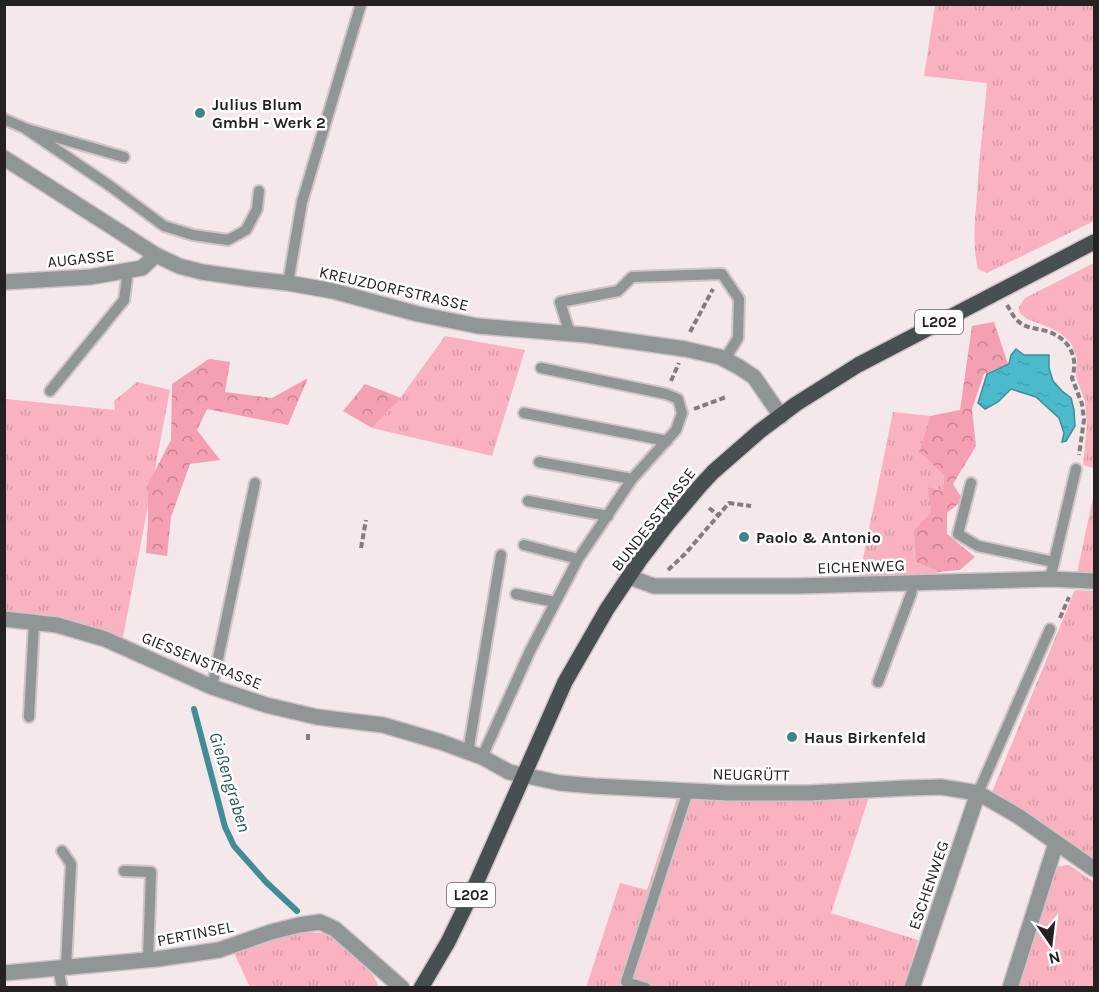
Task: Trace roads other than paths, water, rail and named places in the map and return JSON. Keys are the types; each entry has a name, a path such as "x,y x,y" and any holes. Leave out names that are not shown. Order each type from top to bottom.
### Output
{"main road":[{"name":"BUNDESSTRASSE","path":"421,987 448,942 470,897 565,682 607,609 629,577 667,525 706,479 796,404 876,354 1095,242"}],"street":[{"name":"KREUZDORFSTRASSE","path":"4,158 156,255 179,266 202,272 333,291 418,314 478,326 570,334 685,349 725,359 754,377 781,416"},
{"name":"AUGASSE","path":"4,282 90,277 128,271 141,268 156,255"},
{"name":"EICHENWEG","path":"629,577 654,586 797,586 1050,579 1095,580"},
{"name":"GIESSENSTRASSE","path":"4,620 57,626 105,639 212,687 266,705 317,717 383,725 441,742 475,755 509,772 523,775"},
{"name":"NEUGRÜTT","path":"523,775 560,783 688,791 808,793 941,787 978,794 1018,816 1095,869"},
{"name":"ESCHENWEG","path":"912,987 978,794"},
{"path":"1010,987 1056,843"},
{"name":"PERTINSEL","path":"4,973 148,960 219,950 272,932 320,922 335,929 402,987"}],"lane":[{"path":"288,283 302,202 361,4"},
{"path":"4,119 26,129 123,158"},
{"path":"26,129 164,226 193,235 228,240 246,230 257,209 259,191"},
{"path":"50,391 124,300 128,271"},
{"path":"570,334 560,302 618,291 632,277 721,273 739,299 738,338 725,359"},
{"path":"475,755 578,560 632,479 676,430 682,413 678,399 666,394 541,368"},
{"path":"524,413 667,441"},
{"path":"539,462 632,479"},
{"path":"1050,579 1076,469"},
{"path":"212,687 255,483"},
{"path":"971,483 958,534 978,546 1054,562"},
{"path":"528,501 608,516"},
{"path":"524,545 578,560"},
{"path":"475,755 501,555"},
{"path":"878,682 913,583"},
{"path":"516,594 555,602"},
{"path":"29,717 34,623"},
{"path":"978,794 1050,628"},
{"path":"646,987 626,982 688,791"},
{"path":"62,851 71,864 62,987"},
{"path":"124,871 151,872 148,960"}],"water":[{"path":"1016,349 1024,355 1049,355 1049,368 1053,381 1071,398 1074,410 1075,426 1066,441 1062,442 1064,433 1059,418 1036,397 1011,389 998,402 985,409 978,403 987,374 1009,364 1011,355"}],"waterway":[{"name":"Gießengraben","path":"194,709 225,827 234,846 266,882 297,911"}],"place":[{"name":"Julius Blum GmbH - Werk 2","path":"200,113"},
{"name":"Paolo & Antonio","path":"744,537"},
{"name":"Haus Birkenfeld","path":"792,737"}]}
